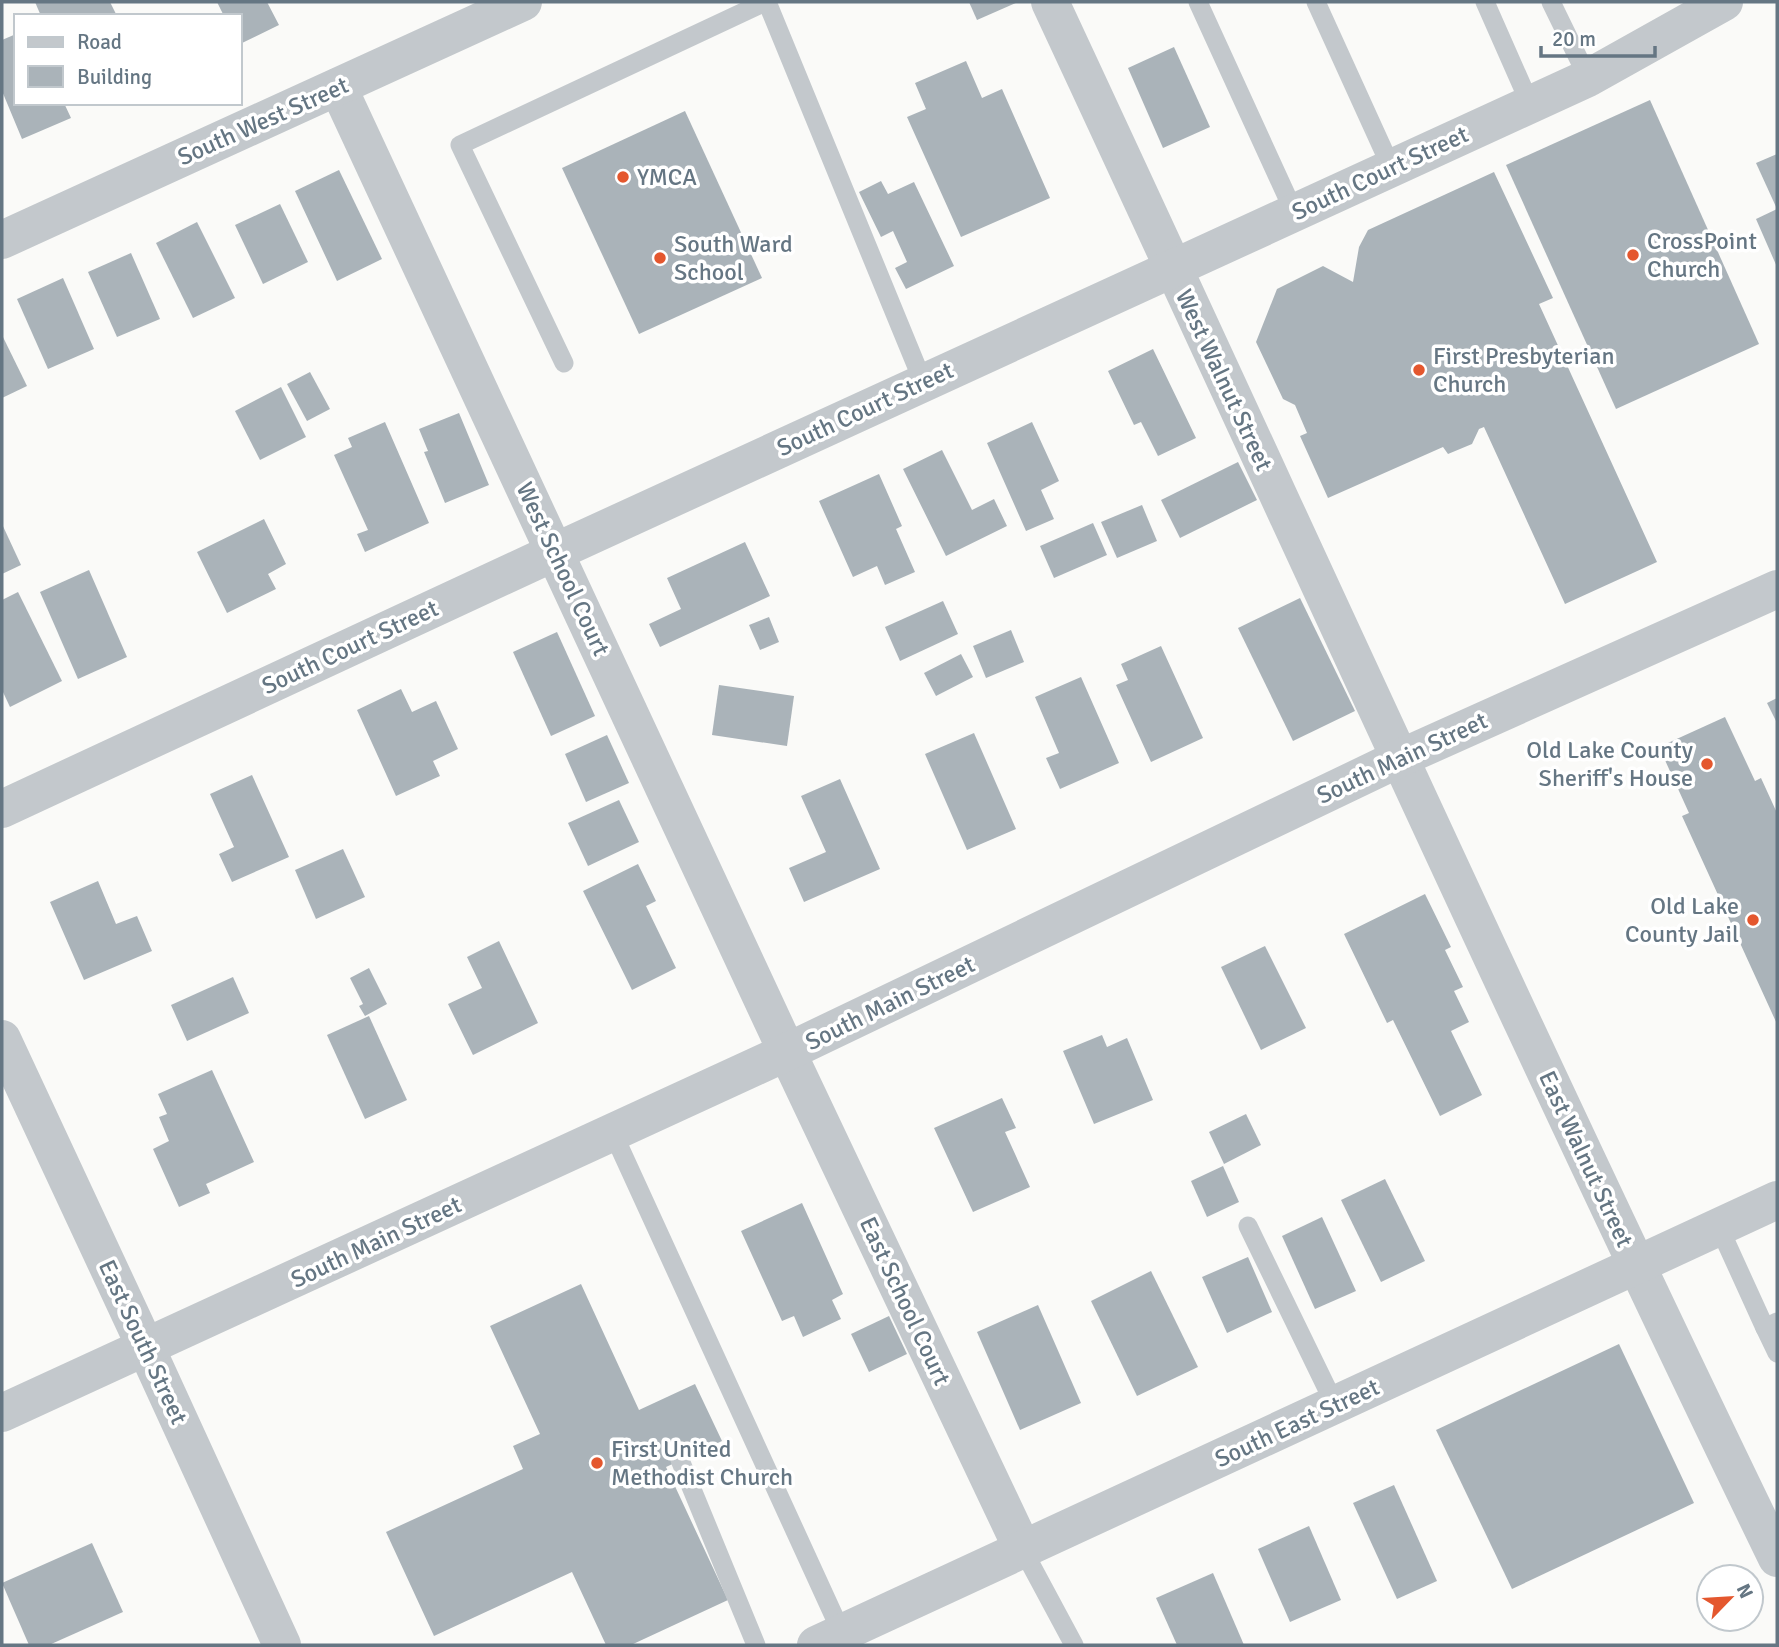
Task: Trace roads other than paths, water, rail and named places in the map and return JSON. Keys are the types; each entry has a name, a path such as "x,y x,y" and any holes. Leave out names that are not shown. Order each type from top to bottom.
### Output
{"street":[{"name":"South West Street","path":"2,240 523,2"},
{"name":"West Walnut Street","path":"1050,2 1398,758"},
{"name":"South Court Street","path":"2,809 923,382 1588,78 1724,2"},
{"name":"West School Court","path":"338,87 787,1052"},
{"name":"South Main Street","path":"2,1413 787,1052 1398,758 1777,589"},
{"name":"East Walnut Street","path":"1398,758 1635,1265 1777,1558"},
{"name":"East South Street","path":"2,1039 10,1077 146,1348 282,1645"},
{"name":"East School Court","path":"787,1052 1023,1549"},
{"name":"South East Street","path":"835,1641 1023,1549 1777,1200"}],"lane":[{"path":"564,363 460,145 766,2 923,382"},
{"path":"1198,2 1294,212"},
{"path":"1316,2 1391,167"},
{"path":"1485,2 1531,104"},
{"path":"1551,2 1588,78"},
{"path":"613,1133 835,1641"},
{"path":"1248,1226 1335,1405"},
{"path":"1718,1227 1771,1325 1777,1353"},
{"path":"680,1460 756,1645"},
{"path":"1023,1549 1074,1645"}],"place":[{"name":"YMCA","path":"623,177"},
{"name":"CrossPoint Church","path":"1633,255"},
{"name":"South Ward School","path":"660,258"},
{"name":"First Presbyterian Church","path":"1419,370"},
{"name":"Old Lake County Sheriff's House","path":"1707,764"},
{"name":"Old Lake County Jail","path":"1753,920"},
{"name":"First United Methodist Church","path":"597,1463"}]}
